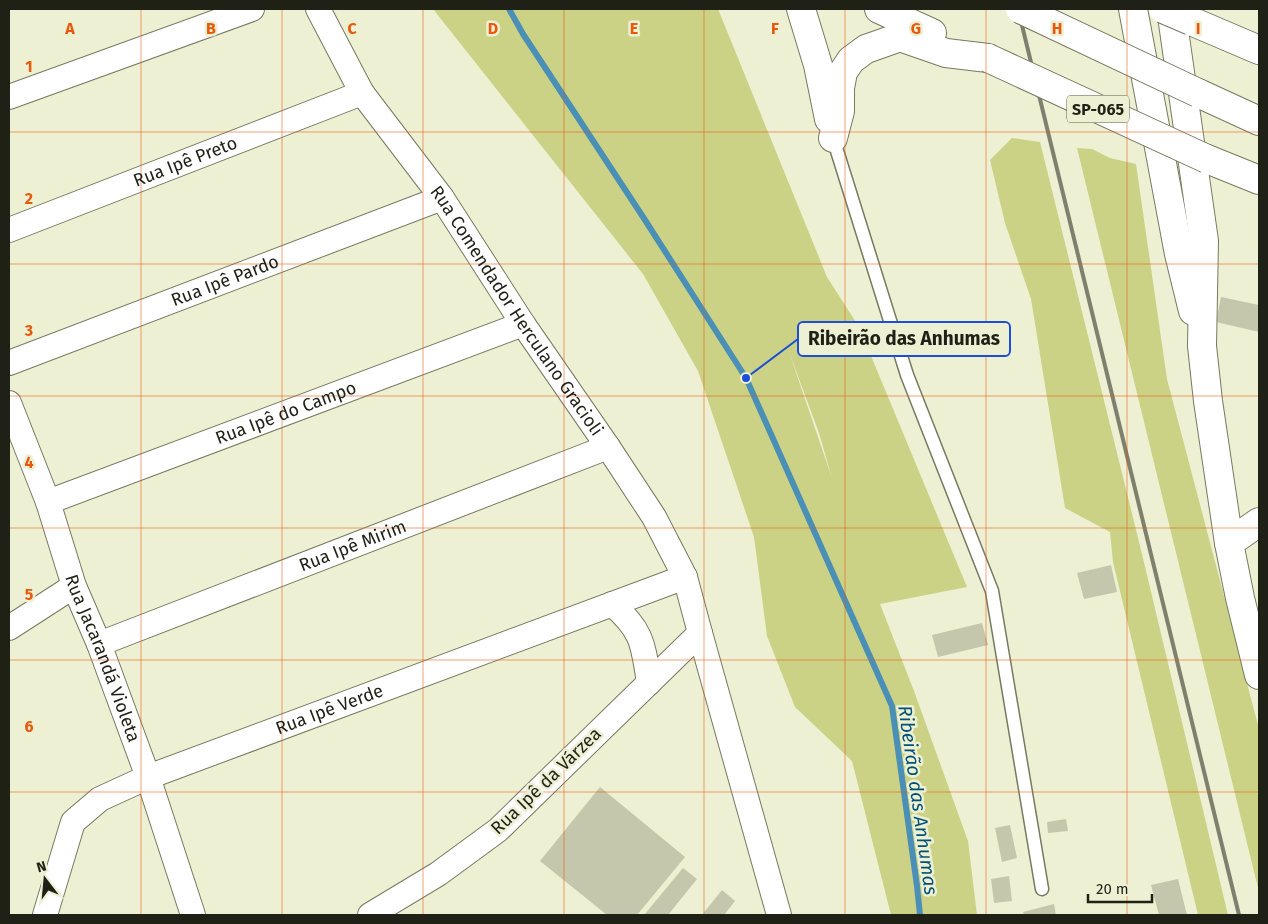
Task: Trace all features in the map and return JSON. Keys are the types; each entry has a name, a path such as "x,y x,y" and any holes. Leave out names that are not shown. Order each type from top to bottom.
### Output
{"main road":[{"path":"801,9 818,65 833,138"},
{"name":"SP-065","path":"879,9 1207,159 1259,180"},
{"path":"1020,9 1259,121"},
{"path":"1133,9 1179,254 1202,346"},
{"path":"1164,9 1259,50"},
{"path":"1181,15 1204,241 1202,346 1208,401 1229,543 1259,675"},
{"path":"833,138 840,111 840,88 843,72 852,60 866,49 900,37 946,53 988,58"},
{"path":"1229,543 1259,522"},
{"path":"1240,598 1259,579"}],"street":[{"path":"9,96 252,9"},
{"name":"Rua Comendador Herculano Gracioli","path":"318,9 362,93 442,198 523,324 654,517 685,577 779,915"},
{"name":"Rua Ipê Preto","path":"9,230 362,93"},
{"name":"Rua Ipê Pardo","path":"9,363 442,198"},
{"name":"Rua Ipê do Campo","path":"48,502 523,324"},
{"name":"Rua Jacarandá Violeta","path":"9,404 48,502 74,586 99,644 148,777 193,915"},
{"name":"Rua Ipê Mirim","path":"99,644 608,447"},
{"name":"Rua Ipê Verde","path":"45,915 73,822 100,798 148,777 685,577"},
{"path":"9,628 74,586"},
{"path":"612,604 629,618 638,633 644,650 648,683"},
{"name":"Rua Ipê da Várzea","path":"370,915 438,874 498,830 648,683 698,629"}],"lane":[{"path":"833,138 907,375 992,591 1042,889"}],"green space":[{"path":"433,9 718,9 827,277 859,327 967,587 880,604 914,691 968,841 977,915 891,915 852,761 795,707 767,636 754,537 698,371 643,274","holes":["789,352 819,433 832,478"]},
{"path":"1012,138 1040,142 1142,554 1228,915 1198,915 1113,562 1110,532 1065,508 1031,299 1005,223 990,160"},
{"path":"1077,148 1092,149 1110,158 1136,164 1167,379 1259,729 1259,892"}],"building":[{"path":"1221,297 1259,305 1259,332 1216,322"},
{"path":"1111,565 1117,592 1084,599 1077,573"},
{"path":"982,623 988,645 938,657 932,635"},
{"path":"600,787 685,857 637,915 607,915 540,861"},
{"path":"1066,819 1068,831 1048,833 1047,822"},
{"path":"1010,825 1017,858 1002,862 995,828"},
{"path":"683,868 697,879 668,915 644,915"},
{"path":"1009,876 1012,901 994,903 991,879"},
{"path":"1178,879 1187,915 1159,915 1151,885"},
{"path":"722,890 735,901 724,915 702,915"},
{"path":"1054,904 1056,915 1024,915 1023,912"}],"waterway":[{"name":"Ribeirão das Anhumas","path":"509,9 523,34 746,378 892,706 920,915"}],"railway":[{"path":"1018,9 1239,915"}],"place":[{"name":"Ribeirão das Anhumas","path":"746,378"}]}
